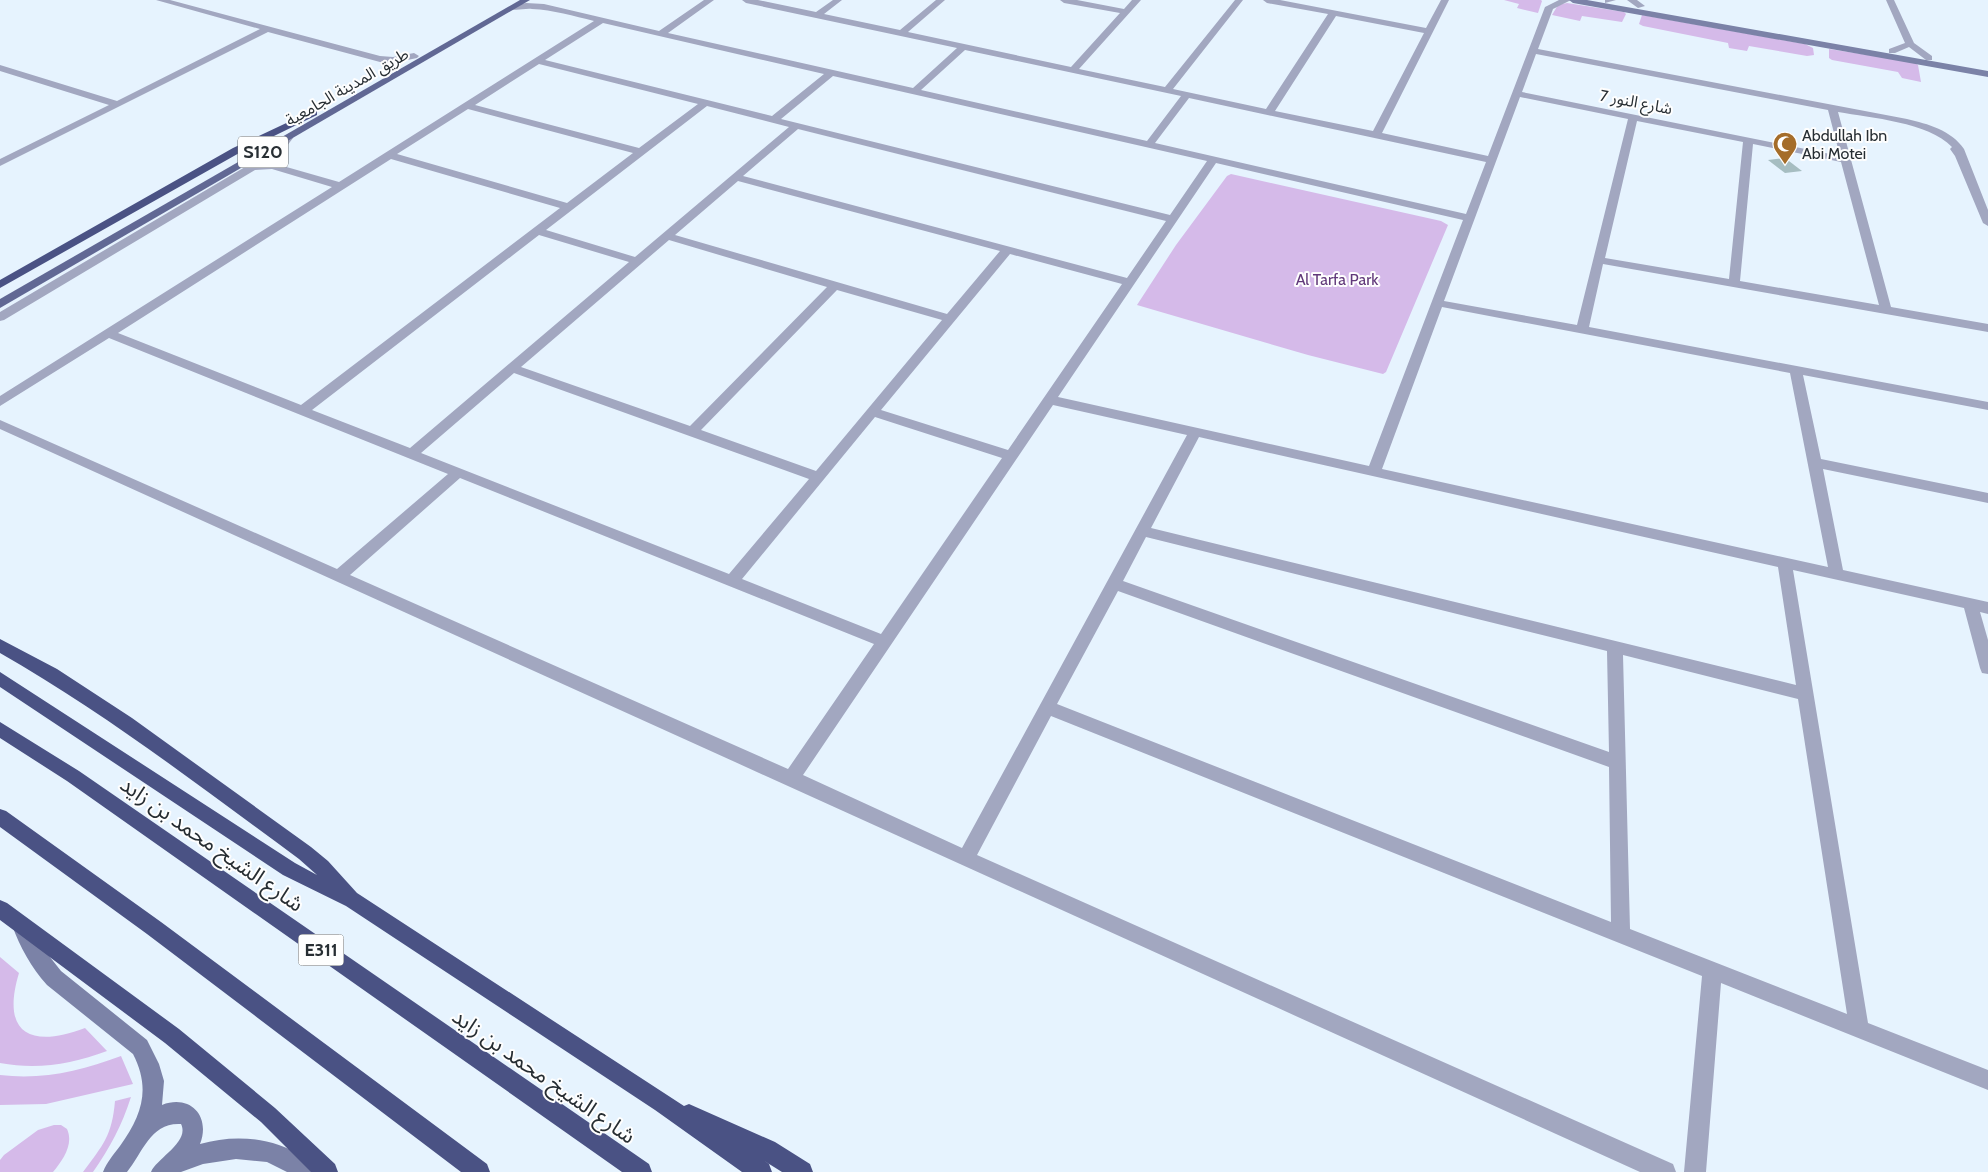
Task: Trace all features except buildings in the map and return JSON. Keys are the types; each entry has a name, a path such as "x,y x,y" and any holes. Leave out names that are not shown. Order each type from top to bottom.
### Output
{"highway":[{"path":"0,285 237,150 314,113"},
{"path":"0,645 51,674 126,722 311,858 333,877 353,900"},
{"path":"0,679 289,869 353,900 662,1103 760,1172"},
{"name":"شارع الشيخ محمد بن زايد","path":"0,728 73,776 641,1172"},
{"path":"0,817 154,928 480,1172"},
{"path":"0,909 172,1036 268,1115 327,1172"},
{"path":"662,1103 758,1146 802,1172"}],"main road":[{"name":"طريق المدينة الجامعية","path":"0,294 414,56 511,4 526,0"},
{"path":"1573,0 1680,13 1988,68"},
{"path":"1608,0 1639,9 1963,69 1988,76"},
{"name":"طريق المدينة الجامعية","path":"0,304 288,138 511,4"},
{"path":"1951,62 1988,64"},
{"path":"22,925 27,940 43,966 54,978 140,1046 150,1061 154,1080 152,1103 144,1128 133,1148 114,1172"},
{"path":"144,1128 169,1113 186,1114 191,1120 194,1127 188,1147 165,1170"},
{"path":"165,1170 198,1155 227,1149 255,1149 279,1155 307,1172"}],"street":[{"path":"160,0 380,59 393,60 414,56"},
{"path":"535,0 544,7"},
{"path":"661,33 710,0"},
{"path":"746,0 1492,160"},
{"path":"818,16 838,0"},
{"path":"902,33 941,0"},
{"path":"1064,0 1126,12"},
{"path":"1073,70 1137,0"},
{"path":"1167,90 1238,0"},
{"path":"1267,0 1429,31"},
{"path":"1376,134 1445,0"},
{"path":"1374,472 1517,94 1548,3 1566,0"},
{"path":"1631,0 1639,9"},
{"path":"1890,0 1910,44 1929,58"},
{"path":"511,4 544,7 661,33 1470,218"},
{"path":"1269,112 1333,13"},
{"path":"0,402 602,20"},
{"path":"0,164 267,30"},
{"path":"1892,51 1910,44"},
{"path":"915,91 964,46"},
{"path":"1533,50 1891,119 1935,135 1954,148 1960,156 1988,223"},
{"path":"380,59 386,67 384,73"},
{"path":"537,61 1174,219"},
{"path":"0,68 118,104"},
{"path":"775,119 832,72"},
{"path":"1149,145 1187,94"},
{"name":"شارع النور 7","path":"1517,94 1846,160"},
{"path":"302,411 706,102"},
{"path":"467,106 641,152"},
{"path":"1832,108 1886,310"},
{"path":"1582,330 1633,117"},
{"path":"411,454 797,124"},
{"path":"0,317 252,167 271,161 288,138"},
{"path":"1734,284 1748,140"},
{"path":"389,155 568,207"},
{"path":"790,778 1213,160"},
{"path":"271,161 340,186"},
{"path":"735,177 1129,282"},
{"path":"538,230 637,261"},
{"path":"666,236 950,319"},
{"path":"732,581 1008,250"},
{"path":"1599,260 1988,328"},
{"path":"692,432 835,285"},
{"path":"1438,303 1988,406"},
{"path":"108,334 883,641"},
{"path":"511,368 819,477"},
{"path":"1796,370 1837,575"},
{"path":"1050,400 1988,608"},
{"path":"873,412 1010,456"},
{"path":"0,424 1665,1172"},
{"path":"966,859 1049,708 1195,432"},
{"path":"1816,463 1988,498"},
{"path":"338,576 458,473"},
{"path":"1143,531 1806,694"},
{"path":"1785,564 1859,1028"},
{"path":"1115,584 1617,762"},
{"path":"1970,604 1988,668"},
{"path":"1615,647 1621,934"},
{"path":"1049,708 1988,1080"},
{"path":"1695,1172 1712,970"}],"green space":[{"path":"1504,0 1542,1 1538,13 1517,8 1519,4"},
{"path":"1567,3 1624,12 1626,14 1622,22 1582,16 1580,21 1552,15 1558,5"},
{"path":"1642,15 1805,44 1813,48 1814,55 1807,56 1749,46 1747,51 1729,48 1728,43 1643,26 1639,24"},
{"path":"1829,49 1913,62 1918,65 1921,82 1902,78 1898,72 1832,60 1829,58"},
{"name":"Al Tarfa Park","path":"1231,174 1441,221 1448,225 1386,372 1383,374 1308,355 1137,305 1176,245 1227,176"},
{"path":"0,957 19,973 14,994 14,1011 18,1023 25,1032 36,1036 50,1037 85,1028 107,1051 68,1062 41,1066 0,1063"},
{"path":"121,1056 133,1084 46,1104 0,1105 0,1075 31,1076 62,1073"},
{"path":"131,1097 120,1127 99,1163 93,1172 83,1172 109,1132 115,1101"},
{"path":"61,1125 67,1129 69,1140 64,1157 53,1172 0,1172 0,1160 4,1155 38,1130"}],"place":[{"name":"Abdullah Ibn Abi Motei","path":"1785,165"}]}
